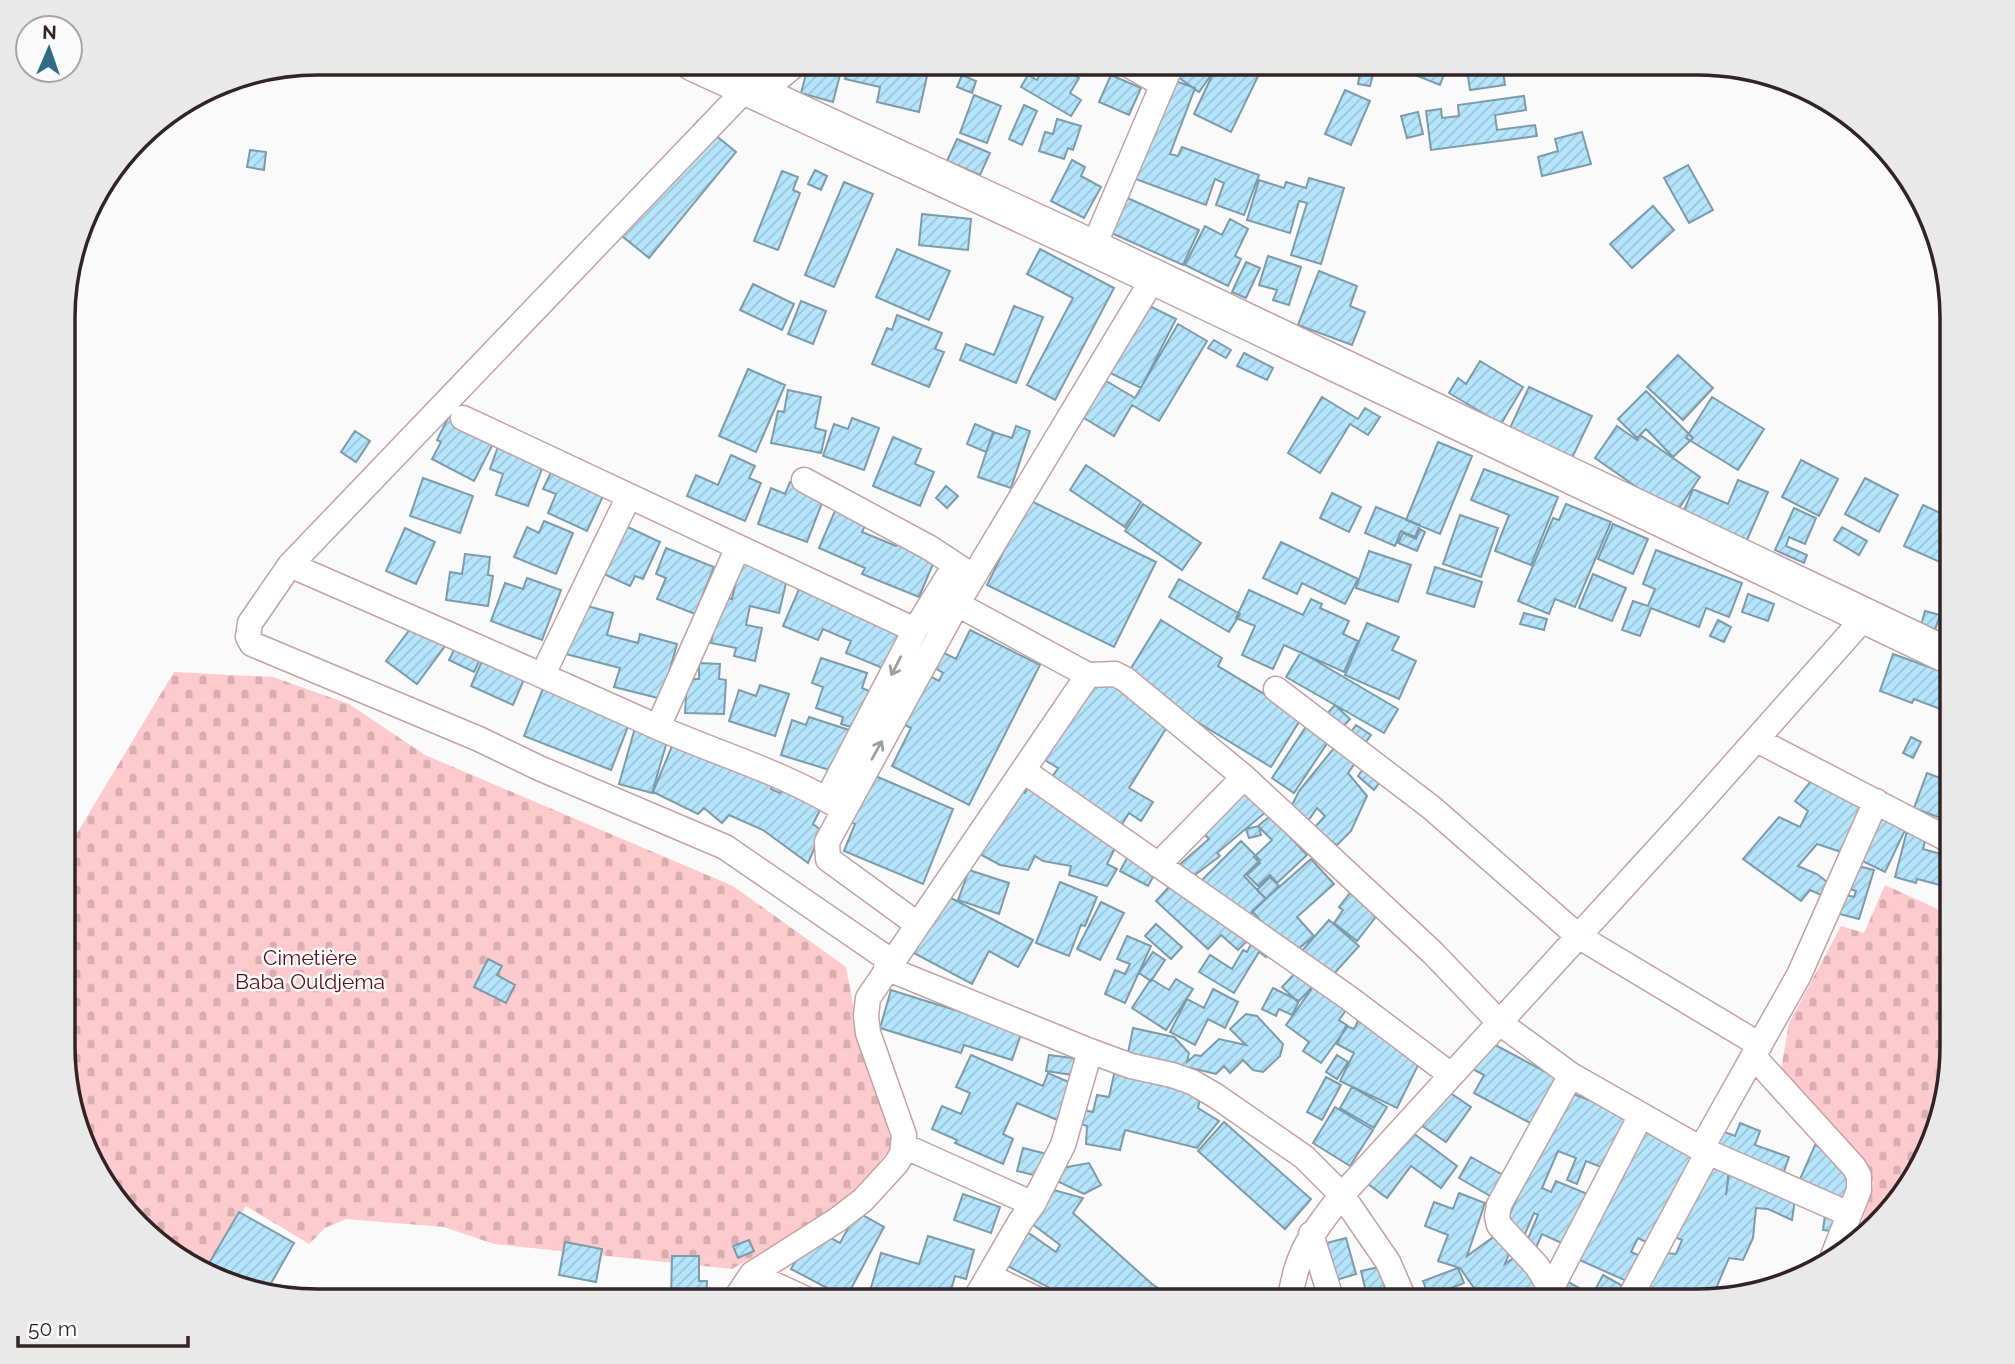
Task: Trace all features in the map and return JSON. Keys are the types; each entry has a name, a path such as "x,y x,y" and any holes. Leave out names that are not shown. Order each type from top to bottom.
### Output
{"main road":[{"path":"719,76 1530,454 1939,651"}],"street":[{"path":"1093,248 1166,75"},
{"path":"777,76 752,92 290,565 250,623 247,637 252,644 480,739 540,768 725,847 888,965 1090,1051 1131,1066 1192,1082 1304,1157 1342,1195 1388,1262 1399,1288"},
{"path":"917,924 828,859 827,842 835,805 915,630 964,571 1154,277"},
{"path":"463,418 915,630"},
{"path":"804,480 930,548 964,571"},
{"path":"543,674 629,496"},
{"path":"659,727 738,547"},
{"path":"290,565 740,760 835,805"},
{"path":"835,805 957,604 964,571"},
{"path":"957,604 1088,675 1115,674 1125,679 1244,777 1433,953 1500,1023 1572,1075 1704,1151 1849,1214"},
{"path":"1293,1288 1300,1254 1311,1234 1342,1195 1757,740 1865,617"},
{"path":"742,1289 752,1274 837,1220 863,1200 895,1164 904,1146 904,1135 873,1051 866,1016 868,998 1088,675"},
{"path":"1276,689 1432,808 1578,936 1757,1051 1859,1176 1859,1190 1838,1244"},
{"path":"1757,740 1939,835"},
{"path":"1024,771 1349,998 1451,1075"},
{"path":"1158,865 1244,777"},
{"path":"1635,1288 1704,1151 1799,975 1876,802"},
{"path":"981,1289 1033,1204 1063,1145 1090,1051"},
{"path":"1550,1288 1536,1266 1499,1225 1497,1216 1499,1205 1572,1075"},
{"path":"1557,1288 1641,1115"},
{"path":"904,1146 1033,1204"},
{"path":"1311,1234 1328,1288"},
{"path":"752,1274 784,1289"},
{"path":"989,1276 1015,1289"}],"green space":[{"name":"Cimetière Baba Ouldjema","path":"174,672 273,677 349,704 425,755 733,886 846,967 860,1042 893,1146 846,1204 732,1269 494,1244 444,1227 346,1219 325,1228 309,1244 246,1206 211,1264 183,1248 146,1218 125,1194 108,1167 88,1124 77,1078 75,1046 75,836"},
{"path":"1885,885 1939,910 1939,1062 1935,1093 1927,1124 1915,1153 1890,1194 1861,1225 1874,1182 1779,1082 1789,1023 1841,926 1864,933"}],"building":[{"path":"1028,75 1037,80 1040,75 1075,75 1079,78 1070,93 1081,100 1071,116 1021,87"},
{"path":"1111,75 1141,88 1129,115 1099,102"},
{"path":"1176,75 1211,75 1199,92"},
{"path":"1212,75 1259,75 1231,132 1194,114"},
{"path":"1360,75 1373,75 1370,86 1358,84"},
{"path":"1416,75 1444,75 1440,85"},
{"path":"1468,75 1504,75 1505,85 1470,90"},
{"path":"806,76 840,76 833,102 801,93"},
{"path":"846,76 927,76 919,112 877,102 880,87 845,79"},
{"path":"962,76 976,81 972,93 957,87"},
{"path":"1170,79 1195,88 1170,154 1178,156 1182,147 1259,175 1244,215 1216,205 1224,183 1215,179 1206,205 1122,174"},
{"path":"1345,90 1370,101 1351,145 1325,134"},
{"path":"974,95 1001,106 987,143 960,133"},
{"path":"1524,96 1526,110 1495,115 1497,130 1535,125 1537,136 1431,150 1426,111 1441,109 1442,118 1459,116 1458,105"},
{"path":"1024,105 1037,111 1022,145 1009,139"},
{"path":"1418,112 1423,134 1407,138 1401,116"},
{"path":"1057,119 1081,126 1073,150 1068,148 1064,159 1039,151 1045,132 1053,134"},
{"path":"698,121 736,152 649,258 611,227"},
{"path":"1582,132 1591,164 1542,176 1538,157 1558,151 1555,139"},
{"path":"957,139 990,153 980,175 947,161"},
{"path":"250,150 266,152 264,170 247,167"},
{"path":"1072,160 1085,167 1081,176 1101,187 1084,218 1051,201"},
{"path":"1688,165 1713,210 1689,223 1664,178"},
{"path":"815,170 827,176 821,190 808,184"},
{"path":"782,171 798,177 793,190 800,193 778,250 754,241"},
{"path":"1309,178 1344,188 1321,264 1291,255 1307,203 1299,201 1290,233 1247,220 1259,180 1284,188 1286,182 1306,188"},
{"path":"844,182 873,194 834,287 805,275"},
{"path":"1114,192 1199,230 1183,265 1098,227"},
{"path":"1653,206 1674,230 1632,268 1610,244"},
{"path":"922,214 971,219 968,250 919,245"},
{"path":"1230,219 1248,229 1235,256 1241,259 1228,286 1185,265 1205,226 1222,235"},
{"path":"897,249 950,271 929,320 876,297"},
{"path":"1040,249 1114,288 1055,400 1027,385 1073,298 1027,274"},
{"path":"1268,256 1301,267 1289,305 1273,300 1277,290 1259,285"},
{"path":"1246,262 1260,268 1246,298 1232,292"},
{"path":"1319,271 1357,286 1350,306 1365,312 1352,345 1298,325"},
{"path":"753,284 794,304 782,330 740,310"},
{"path":"1131,297 1176,319 1141,388 1102,369"},
{"path":"801,301 826,311 813,344 788,334"},
{"path":"1014,306 1043,317 1016,383 960,360 966,344 994,355"},
{"path":"897,315 942,333 935,349 944,352 929,387 872,364 887,328 892,330"},
{"path":"1178,324 1207,341 1159,421 1132,405 1114,436 1069,409 1091,372 1135,398"},
{"path":"1214,340 1231,350 1226,358 1208,348"},
{"path":"1244,353 1273,368 1267,380 1237,366"},
{"path":"1678,355 1713,388 1683,420 1647,387"},
{"path":"1480,361 1523,387 1501,424 1449,393 1458,378 1466,384"},
{"path":"748,369 785,385 756,452 719,436"},
{"path":"1529,387 1592,416 1572,458 1510,428"},
{"path":"788,390 821,397 815,428 826,431 821,453 771,443 778,411 784,412"},
{"path":"1646,391 1693,438 1673,457 1646,429 1637,438 1618,419"},
{"path":"1322,397 1358,419 1365,408 1380,417 1368,435 1350,424 1320,473 1288,453"},
{"path":"1712,397 1764,429 1738,470 1686,438"},
{"path":"450,414 496,438 474,481 432,459 441,442 437,440"},
{"path":"852,418 879,428 864,470 823,456 834,424 848,429"},
{"path":"975,424 994,432 986,452 967,444"},
{"path":"1016,426 1030,431 1011,488 978,477 993,432 1012,438"},
{"path":"1617,426 1637,440 1640,435 1700,477 1675,514 1595,458"},
{"path":"355,431 370,441 356,462 341,452"},
{"path":"893,437 921,449 915,464 934,472 920,506 873,486"},
{"path":"500,441 546,458 528,506 496,495 503,474 490,469"},
{"path":"1438,442 1472,456 1440,534 1406,520"},
{"path":"731,455 755,466 749,478 761,483 745,521 687,496 696,475 718,485"},
{"path":"1801,460 1838,479 1819,516 1782,497"},
{"path":"555,464 607,487 587,531 548,513 556,494 543,489"},
{"path":"1086,465 1141,502 1125,527 1070,490"},
{"path":"1484,469 1558,497 1531,565 1495,551 1509,515 1471,500"},
{"path":"423,478 473,496 460,533 410,516"},
{"path":"1865,478 1898,495 1879,532 1845,514"},
{"path":"1738,480 1768,492 1747,540 1683,513 1693,489 1728,504"},
{"path":"790,482 825,495 807,542 758,524 771,488 785,494"},
{"path":"946,486 958,496 947,508 936,498"},
{"path":"1332,493 1361,507 1349,532 1320,518"},
{"path":"1029,500 1156,562 1114,647 987,585"},
{"path":"838,504 869,517 862,532 896,546 901,534 939,550 919,597 862,574 865,568 819,548"},
{"path":"1143,504 1201,543 1182,570 1125,531"},
{"path":"1566,504 1611,522 1575,607 1555,599 1549,614 1518,601 1553,518 1559,520"},
{"path":"1923,505 1939,512 1939,562 1904,546"},
{"path":"1376,507 1420,525 1415,537 1401,531 1395,546 1365,533"},
{"path":"1794,508 1816,518 1805,544 1789,537 1786,546 1807,555 1804,563 1775,550"},
{"path":"1460,515 1498,528 1481,577 1443,564"},
{"path":"544,521 573,533 556,574 514,557 527,527 539,533"},
{"path":"617,522 660,542 643,579 635,576 630,586 595,570"},
{"path":"1613,524 1648,539 1633,574 1598,559"},
{"path":"1842,527 1867,541 1859,555 1834,540"},
{"path":"405,528 435,542 416,584 386,571"},
{"path":"1420,529 1425,532 1417,551 1398,543 1403,533 1416,539"},
{"path":"1281,542 1358,579 1345,604 1302,583 1297,594 1263,578"},
{"path":"666,548 714,567 695,614 657,599 666,578 656,574"},
{"path":"1656,550 1742,583 1729,617 1706,608 1699,627 1651,608 1640,636 1622,630 1633,601 1648,606 1655,589 1643,584"},
{"path":"1369,551 1411,565 1398,602 1356,588"},
{"path":"465,554 490,557 488,575 493,576 488,606 446,600 450,572 462,574"},
{"path":"742,555 790,566 779,613 750,606 746,625 762,628 755,661 734,656 736,648 711,643 721,596 732,599"},
{"path":"1435,567 1482,582 1474,607 1427,593"},
{"path":"1593,574 1626,588 1612,621 1579,608"},
{"path":"527,578 561,590 542,640 491,621 505,583 523,589"},
{"path":"1179,579 1240,614 1229,632 1169,597"},
{"path":"803,580 904,625 885,669 846,653 851,641 823,629 818,640 783,626"},
{"path":"1249,590 1303,615 1311,599 1322,604 1320,608 1349,621 1343,634 1358,641 1344,672 1284,645 1273,669 1242,655 1255,626 1236,618"},
{"path":"1748,594 1774,604 1768,621 1742,612"},
{"path":"576,603 613,613 607,635 638,643 640,634 677,644 662,699 614,687 620,668 562,653"},
{"path":"1925,611 1939,615 1935,630 1921,625"},
{"path":"1524,613 1547,619 1544,630 1520,624"},
{"path":"420,616 451,638 417,684 386,661"},
{"path":"1161,620 1222,658 1218,666 1302,717 1271,767 1125,678"},
{"path":"1718,620 1731,627 1724,642 1710,636"},
{"path":"1367,623 1399,637 1392,650 1416,661 1399,699 1345,675"},
{"path":"970,630 1040,665 969,805 892,766 911,728 899,722 924,673 939,681 943,673 928,664 936,649 956,659"},
{"path":"462,634 487,645 474,672 449,660"},
{"path":"489,645 531,663 513,705 471,686"},
{"path":"1301,652 1398,709 1384,733 1286,677"},
{"path":"1893,654 1939,671 1939,708 1914,699 1912,703 1880,691"},
{"path":"821,658 867,673 862,688 874,693 861,730 841,724 843,717 816,708 823,687 812,683"},
{"path":"699,663 720,664 719,679 726,680 724,714 685,713 687,679 699,679"},
{"path":"1099,668 1175,714 1129,788 1153,802 1141,821 1129,813 1121,826 1049,782 1058,768 1043,759"},
{"path":"760,685 789,694 775,736 729,721 739,690 756,696"},
{"path":"544,686 633,714 611,770 524,736"},
{"path":"1335,705 1350,719 1341,729 1326,715"},
{"path":"809,717 849,730 836,772 781,755 792,720 806,725"},
{"path":"1307,725 1330,739 1294,793 1272,778"},
{"path":"1356,725 1371,735 1363,746 1348,736"},
{"path":"635,728 668,738 652,793 619,784"},
{"path":"1911,737 1921,742 1913,758 1903,753"},
{"path":"672,746 775,780 771,789 780,793 787,783 820,810 813,824 822,831 808,863 763,830 729,815 722,823 704,808 698,814 653,792"},
{"path":"1334,748 1358,759 1348,773 1367,796 1351,831 1337,845 1325,838 1315,827 1325,816 1317,808 1308,821 1291,807 1299,791"},
{"path":"1366,765 1383,778 1374,790 1358,776"},
{"path":"866,772 953,809 923,884 844,851 855,824 846,820"},
{"path":"1927,773 1939,778 1939,817 1914,808"},
{"path":"1240,780 1267,811 1217,853 1220,856 1191,878 1179,865 1209,839 1198,828"},
{"path":"1811,781 1865,807 1841,852 1817,844 1798,866 1817,874 1827,882 1821,895 1810,890 1801,901 1743,859 1779,817 1800,827 1808,811 1795,801"},
{"path":"1029,785 1116,846 1107,864 1117,869 1107,886 1069,875 1071,866 1043,861 1035,856 1028,870 1000,865 978,853 1011,790 1025,793"},
{"path":"1878,805 1910,820 1885,872 1854,857"},
{"path":"1270,816 1307,855 1277,883 1270,875 1258,886 1247,875 1260,863 1254,857 1272,840 1258,826"},
{"path":"1259,826 1261,835 1249,838 1246,829"},
{"path":"1908,827 1927,832 1923,849 1939,854 1939,885 1917,879 1916,883 1895,877"},
{"path":"1241,841 1260,860 1244,876 1266,899 1242,922 1201,881"},
{"path":"1131,851 1159,866 1148,886 1120,871"},
{"path":"1311,859 1334,884 1297,917 1314,936 1291,955 1252,911"},
{"path":"1847,863 1874,870 1859,919 1832,912 1838,893 1854,897 1856,891 1840,886"},
{"path":"969,870 1009,883 999,914 958,900"},
{"path":"1179,876 1248,940 1238,950 1221,935 1208,949 1156,901"},
{"path":"1270,877 1279,886 1266,899 1257,890"},
{"path":"1060,882 1097,897 1085,926 1081,925 1069,956 1036,943"},
{"path":"1350,893 1378,914 1357,941 1334,923 1343,910 1339,907"},
{"path":"945,895 1033,940 1018,967 989,951 972,984 914,953"},
{"path":"1101,902 1124,913 1100,960 1077,949"},
{"path":"1329,920 1359,946 1330,978 1301,952"},
{"path":"1156,924 1182,947 1171,959 1145,936"},
{"path":"1127,936 1151,946 1125,1003 1105,994 1115,970 1125,974 1130,964 1117,959"},
{"path":"1255,937 1272,947 1266,957 1259,952 1234,993 1199,972 1210,955 1232,969 1243,950 1247,952"},
{"path":"1153,952 1165,960 1151,981 1139,973"},
{"path":"488,959 502,966 497,975 515,985 506,1003 474,987"},
{"path":"1300,968 1316,983 1298,1002 1282,987"},
{"path":"1151,979 1169,990 1176,979 1193,989 1166,1030 1132,1008"},
{"path":"1318,980 1351,1003 1339,1020 1348,1026 1321,1063 1303,1051 1309,1042 1286,1025"},
{"path":"1273,988 1299,1001 1292,1015 1279,1009 1276,1016 1262,1009"},
{"path":"1213,989 1238,1002 1225,1028 1208,1019 1195,1045 1170,1032 1187,999 1204,1008"},
{"path":"891,990 1022,1031 1012,1060 964,1045 961,1053 880,1028"},
{"path":"1246,1014 1257,1016 1283,1044 1280,1056 1263,1072 1253,1070 1243,1060 1230,1073 1224,1066 1216,1074 1128,1053 1133,1028 1174,1037 1189,1053 1187,1062 1195,1055 1201,1056 1219,1039 1246,1045 1230,1029"},
{"path":"1359,1019 1425,1051 1397,1108 1340,1081 1354,1053 1337,1044 1346,1026 1354,1029"},
{"path":"1484,1039 1557,1078 1532,1124 1474,1093 1484,1075 1469,1067"},
{"path":"971,1055 1043,1086 1048,1073 1078,1086 1062,1122 1017,1103 1003,1134 1013,1139 1003,1164 955,1143 957,1140 932,1129 942,1106 961,1114 970,1093 956,1087"},
{"path":"1049,1055 1088,1060 1085,1077 1046,1071"},
{"path":"1337,1055 1348,1062 1337,1079 1326,1072"},
{"path":"1115,1070 1202,1089 1198,1108 1219,1121 1197,1148 1125,1130 1120,1150 1086,1144 1087,1126 1076,1122 1079,1109 1093,1112 1097,1095 1109,1097"},
{"path":"1326,1077 1341,1085 1322,1120 1307,1112"},
{"path":"1440,1086 1471,1107 1446,1142 1415,1121"},
{"path":"1352,1087 1387,1107 1374,1128 1340,1108"},
{"path":"1565,1091 1629,1115 1606,1169 1586,1161 1577,1184 1567,1180 1576,1158 1558,1151 1542,1188 1551,1192 1556,1181 1590,1195 1568,1246 1542,1234 1535,1250 1525,1246 1538,1215 1534,1213 1525,1234 1505,1225"},
{"path":"1335,1107 1373,1130 1350,1166 1313,1143"},
{"path":"1224,1122 1311,1199 1285,1229 1198,1151"},
{"path":"1740,1123 1760,1131 1755,1145 1789,1157 1782,1177 1714,1153 1722,1131 1735,1136"},
{"path":"1635,1126 1696,1153 1654,1246 1638,1238 1631,1252 1643,1257 1631,1283 1575,1258"},
{"path":"1405,1127 1457,1166 1441,1188 1411,1166 1387,1198 1364,1181"},
{"path":"1815,1145 1862,1166 1844,1207 1797,1186"},
{"path":"1023,1148 1047,1154 1042,1177 1017,1171"},
{"path":"1471,1157 1510,1179 1497,1200 1459,1178"},
{"path":"1706,1158 1729,1168 1726,1195 1730,1168 1796,1192 1792,1220 1768,1209 1756,1208 1753,1238 1743,1260 1729,1258 1716,1288 1639,1288 1655,1252 1676,1254 1682,1240 1672,1236"},
{"path":"1089,1163 1101,1185 1084,1194 1059,1182 1061,1168"},
{"path":"1050,1189 1083,1198 1073,1213 1158,1288 1050,1288 1000,1262 1020,1227 1056,1252 1060,1245 1027,1220"},
{"path":"1459,1193 1485,1203 1467,1256 1499,1233 1511,1249 1505,1264 1522,1252 1545,1283 1543,1288 1474,1288 1460,1268 1438,1261 1448,1235 1425,1226 1434,1202 1453,1209"},
{"path":"963,1194 1000,1207 991,1233 954,1220"},
{"path":"239,1212 294,1243 271,1284 240,1276 209,1263"},
{"path":"857,1212 884,1227 851,1289 828,1289 791,1269 813,1229 840,1243"},
{"path":"1825,1215 1839,1217 1837,1232 1823,1230"},
{"path":"928,1236 974,1250 966,1279 955,1276 951,1289 871,1289 881,1253 919,1264"},
{"path":"1346,1238 1356,1274 1333,1281 1323,1244"},
{"path":"749,1240 754,1251 738,1258 733,1246"},
{"path":"565,1242 602,1249 596,1282 559,1275"},
{"path":"672,1256 699,1256 699,1281 707,1281 707,1289 671,1289"},
{"path":"1379,1267 1385,1288 1365,1288 1361,1271"},
{"path":"1458,1268 1464,1283 1451,1288 1426,1288 1423,1281"},
{"path":"754,1275 773,1289 751,1289"},
{"path":"1603,1275 1623,1286 1622,1288 1596,1288"},
{"path":"991,1277 1014,1289 985,1289"},
{"path":"1561,1278 1579,1288 1564,1288"}]}
